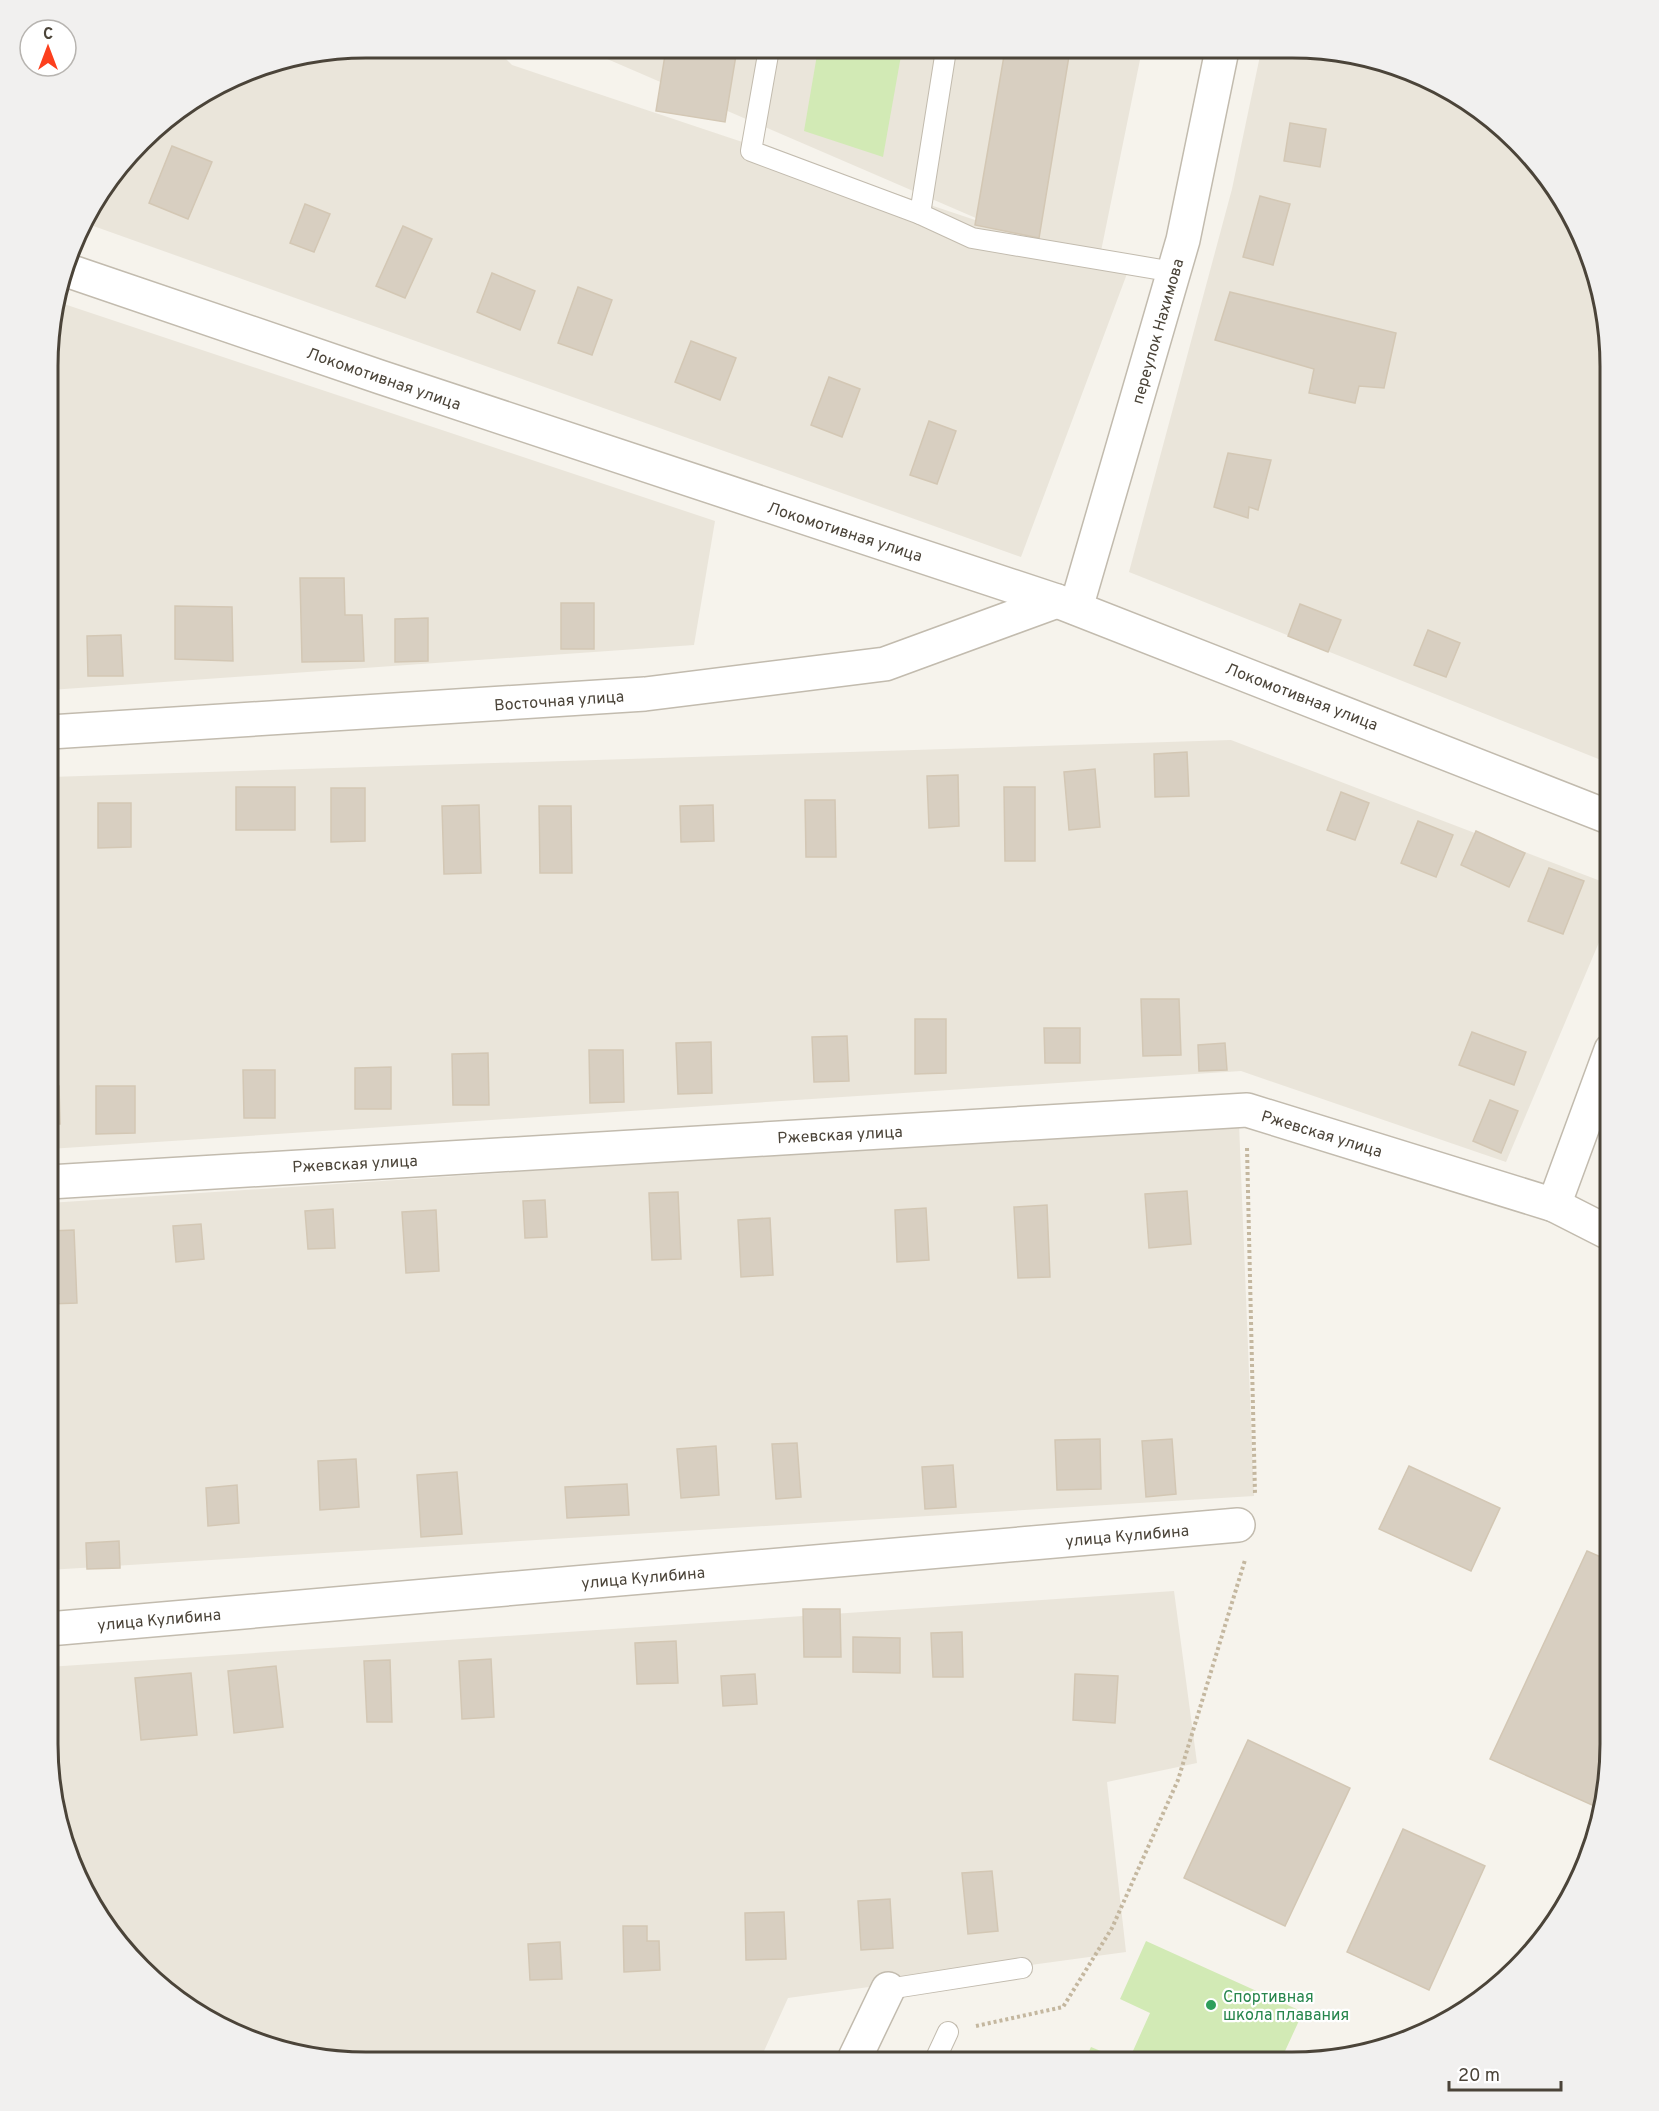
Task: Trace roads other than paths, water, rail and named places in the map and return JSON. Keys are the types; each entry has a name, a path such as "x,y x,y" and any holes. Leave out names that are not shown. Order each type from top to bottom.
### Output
{"street":[{"name":"переулок Нахимова","path":"1066,604 1174,272 1183,240 1220,58"},
{"name":"Локомотивная улица","path":"74,273 380,377 1066,604 1600,814"},
{"name":"Восточная улица","path":"58,731 645,694 885,664 1066,604"},
{"path":"1554,1205 1600,1080"},
{"name":"Ржевская улица","path":"58,1181 1246,1110 1554,1205 1600,1228"},
{"name":"улица Кулибина","path":"58,1628 1247,1513"},
{"path":"858,2052 888,1989"}],"lane":[{"path":"767,58 751,151 920,214 972,238 1174,272"},
{"path":"920,214 945,58"},
{"path":"888,1989 1022,1968"},
{"path":"939,2052 948,2032"}],"place":[{"name":"Спортивная школа плавания","path":"1211,2005"}]}
